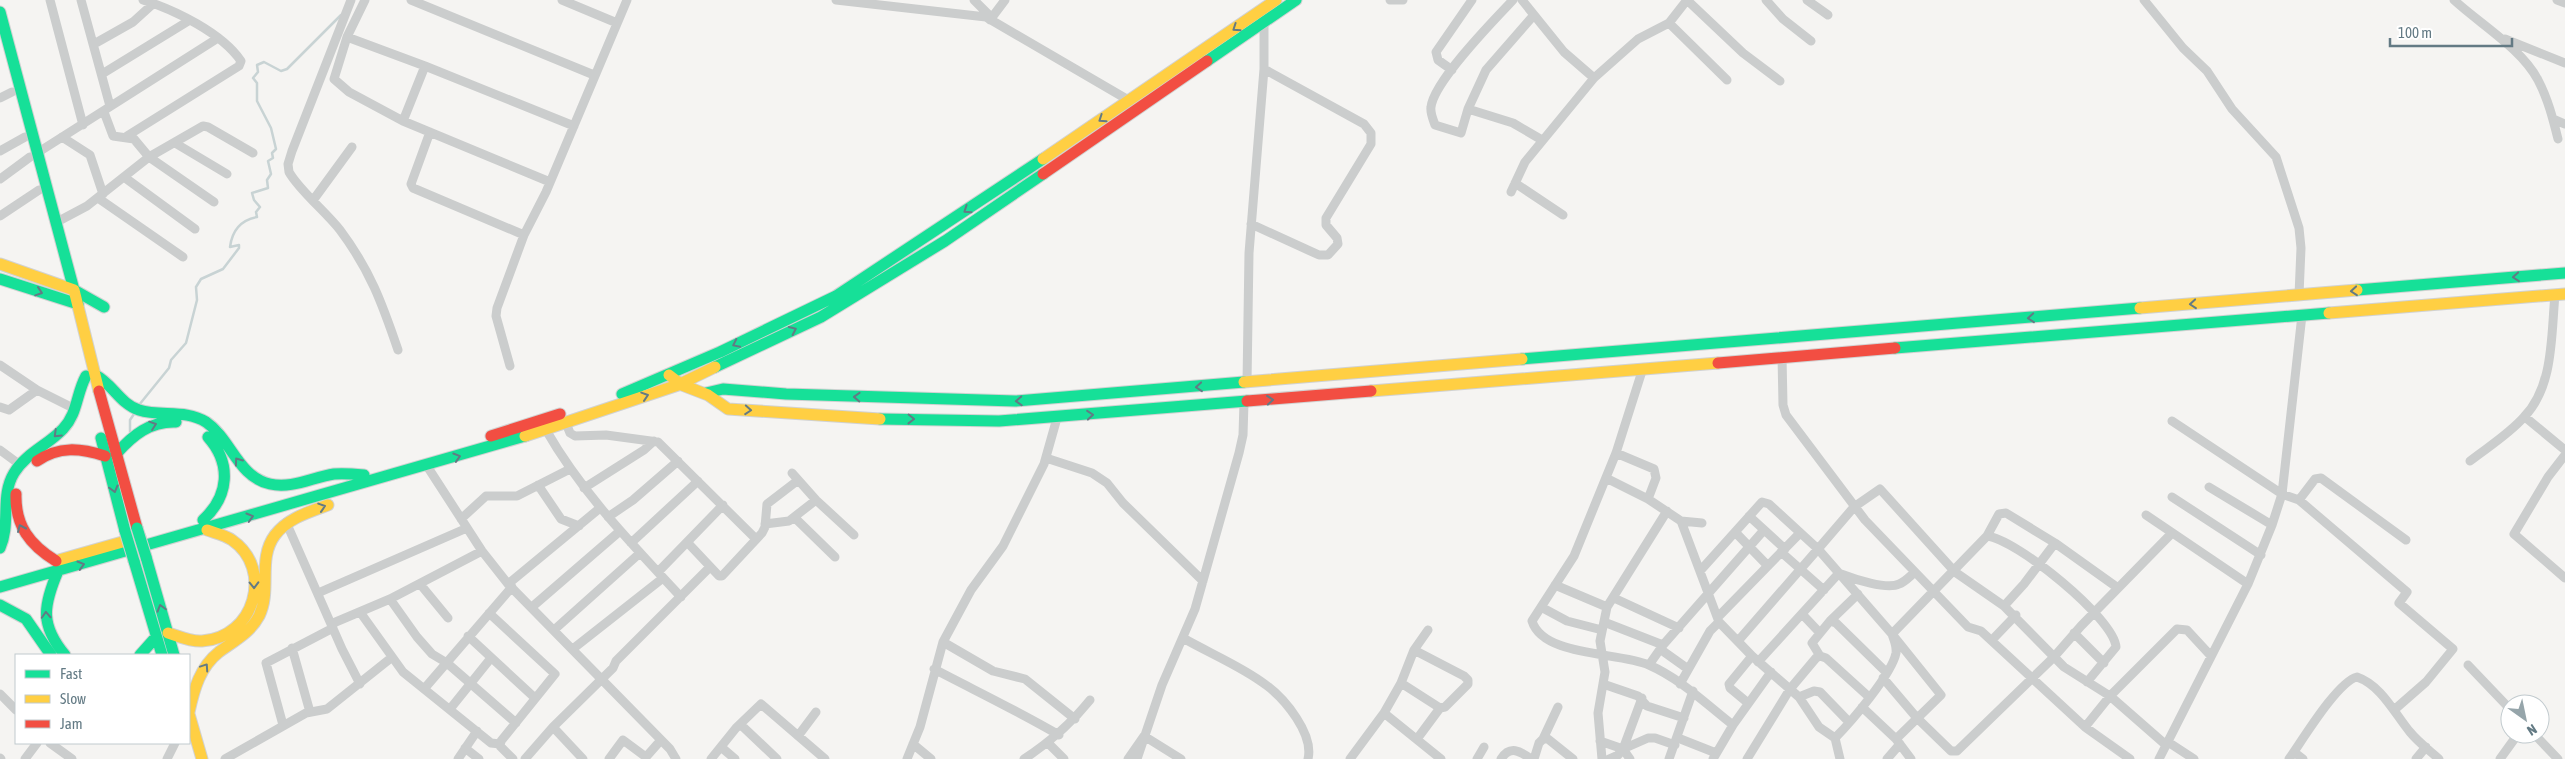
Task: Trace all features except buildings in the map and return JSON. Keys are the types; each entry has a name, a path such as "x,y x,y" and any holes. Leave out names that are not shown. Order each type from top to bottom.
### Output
{"main road":[{"path":"91,376 103,379 116,395 140,410 181,413 201,419 222,437 246,472 270,484 287,486 338,474 366,479 427,466 528,430 669,375 836,296 934,233 1276,0"},
{"path":"0,587 57,566 366,479 528,430 546,430 678,385 820,317 928,251 1296,0"},
{"path":"0,12 34,155 55,223 70,289"},
{"path":"0,47 25,137 34,155 39,190 74,303 111,455 125,530 162,654"},
{"path":"0,264 70,289 104,307 74,303 0,279"},
{"path":"706,393 722,389 786,394 1015,402 2565,274"},
{"path":"669,375 678,385 706,393 718,405 728,409 883,419 999,421 1057,418 1782,356 2560,295"},
{"path":"1715,344 1717,363"},
{"path":"0,548 5,533 2,494 9,485 19,464 27,455 55,437 72,417 80,385 91,376"},
{"path":"111,455 136,433 156,423 180,422 201,431 219,450 226,474 219,503 203,524"},
{"path":"57,566 30,543 20,528 16,501 22,476 38,459 56,450 83,448 111,455"},
{"path":"111,455 137,528 174,654"},
{"path":"190,709 197,680 204,667 254,623 265,598 267,553 273,538 286,522 300,514 338,502 366,479"},
{"path":"168,633 196,643 219,640 240,626 253,606 255,581 247,556 228,536 203,524"},
{"path":"0,577 57,566"},
{"path":"57,566 47,598 45,616 52,638 64,654"},
{"path":"0,606 26,619 50,654"},
{"path":"141,654 156,637"},
{"path":"190,717 202,759"},
{"path":"188,744 193,759"}],"street":[{"path":"50,0 83,124"},
{"path":"82,0 102,74 113,136 126,136 134,140 149,157 214,202"},
{"path":"126,136 239,66 241,61 218,38 190,20 143,0"},
{"path":"352,0 288,164 292,176 340,230 372,279 398,350"},
{"path":"365,0 347,37 334,79 349,92 403,121 550,182"},
{"path":"411,0 594,74"},
{"path":"562,0 616,23"},
{"path":"510,366 496,316 524,235 550,182 594,74 627,0"},
{"path":"836,0 977,15 991,19 1130,101"},
{"path":"974,0 991,19"},
{"path":"991,19 1005,0"},
{"path":"1390,0 1403,0"},
{"path":"1452,70 1438,60 1436,52 1472,0"},
{"path":"1513,0 1483,32 1452,70 1433,99 1431,113 1435,125 1460,133 1468,109 1486,70 1534,15"},
{"path":"1522,0 1564,52 1594,78"},
{"path":"1563,215 1513,188 1520,169 1594,78 1638,39 1669,23 1687,0 1743,53 1780,81"},
{"path":"1766,0 1783,19 1811,41"},
{"path":"1807,0 1828,15"},
{"path":"2144,0 2183,48 2207,71 2232,109 2276,157 2298,228 2301,248 2299,296"},
{"path":"2454,0 2524,61 2537,78 2553,119 2558,139"},
{"path":"2557,0 2565,3"},
{"path":"94,44 133,22 154,4"},
{"path":"102,74 190,20"},
{"path":"1247,383 1251,224 1264,69 1264,21"},
{"path":"1669,23 1727,80"},
{"path":"2496,36 2565,63"},
{"path":"347,37 574,126"},
{"path":"0,179 34,155 218,38"},
{"path":"403,121 425,66"},
{"path":"1251,224 1320,255 1328,255 1338,244 1337,238 1326,224 1326,218 1371,144 1371,133 1364,124 1264,69"},
{"path":"0,98 12,92"},
{"path":"1468,109 1513,123 1542,140"},
{"path":"2553,119 2565,124"},
{"path":"55,223 76,213 149,157 206,126 253,153"},
{"path":"430,132 411,184 413,188 524,235"},
{"path":"0,151 25,137"},
{"path":"62,137 90,155 100,196 183,257"},
{"path":"175,143 226,174"},
{"path":"314,199 352,147"},
{"path":"124,177 195,229"},
{"path":"0,216 39,190"},
{"path":"2470,461 2525,417 2537,398 2546,377 2560,295"},
{"path":"2159,759 2248,584 2261,555 2282,494 2302,315"},
{"path":"1782,356 1783,405 1786,415 1854,507 1968,627 1981,631 2031,680 2085,727 2130,759"},
{"path":"0,365 37,390 75,409"},
{"path":"1643,368 1616,453 1574,556 1532,621 1534,626 1548,640 1576,650 1603,654 1649,665 1693,692 1732,725"},
{"path":"0,407 9,410 37,390"},
{"path":"1136,759 1162,685 1183,638 1203,580 1244,435 1244,402"},
{"path":"2525,417 2565,450"},
{"path":"907,759 920,727 934,669 943,642 971,590 1003,546 1046,458 1057,418"},
{"path":"2172,421 2282,494 2299,500 2407,592 2399,603 2453,649 2426,682 2394,710"},
{"path":"566,423 570,433 575,436 606,435 654,441 665,446 756,538"},
{"path":"546,430 570,469 600,508 681,597"},
{"path":"584,488 654,441"},
{"path":"0,450 19,464"},
{"path":"1616,453 1654,469 1656,478 1648,499"},
{"path":"2565,455 2548,477 2514,534 2565,578"},
{"path":"1046,458 1092,473 1107,483 1123,502 1203,580"},
{"path":"608,517 633,500 678,461"},
{"path":"427,466 482,551 510,586 574,648 661,740 676,759"},
{"path":"461,520 486,496 517,496 570,469"},
{"path":"687,542 719,576 722,576 756,538 765,524 767,504 794,477 854,535"},
{"path":"1606,478 1648,499 1681,521 1702,523"},
{"path":"2299,500 2315,479 2321,478 2406,540"},
{"path":"631,543 698,481"},
{"path":"538,485 559,517 578,526"},
{"path":"2209,486 2272,525"},
{"path":"1738,641 1854,507 1880,489 1955,572 2016,615 2053,658 2110,696 2167,743 2194,759"},
{"path":"2172,497 2261,555"},
{"path":"765,524 789,521 816,500"},
{"path":"1700,571 1762,502 1768,504 1818,549 1892,634 1941,695 1917,718 1887,759"},
{"path":"574,648 660,575 687,542 723,505"},
{"path":"424,689 510,586 600,508"},
{"path":"1602,759 1598,713 1604,684 1603,626 1607,607 1667,511"},
{"path":"1892,634 1935,593 1988,536 1999,514 2002,512 2055,543 2118,588"},
{"path":"2146,515 2248,584"},
{"path":"1749,516 1801,570 1824,590"},
{"path":"795,518 835,557"},
{"path":"1681,521 1719,619 1755,659 1799,697 1819,727 1835,738 1840,759"},
{"path":"286,522 360,684"},
{"path":"318,593 467,528"},
{"path":"1649,665 1661,647 1764,530"},
{"path":"532,607 620,531"},
{"path":"1735,532 1768,566"},
{"path":"1680,684 1710,631 1719,619 1800,533"},
{"path":"1830,621 1836,623 1884,675 1917,718 1951,751 1957,751 2053,658 2074,633 2172,533"},
{"path":"1988,536 2040,564 2094,612 2115,640 2116,647 2087,682"},
{"path":"2004,606 2040,564 2055,543"},
{"path":"283,726 265,665 268,661 332,626 420,584 482,551"},
{"path":"554,630 640,553"},
{"path":"525,759 553,727 710,567"},
{"path":"1840,574 1860,581 1893,586 1899,584 1915,572"},
{"path":"1748,704 1730,688 1729,684 1802,614 1840,574"},
{"path":"420,584 448,618"},
{"path":"1556,585 1607,607"},
{"path":"1858,594 1830,621 1812,644 1820,656 1826,658 1869,697"},
{"path":"1614,598 1679,628"},
{"path":"390,599 424,646 432,654 447,663 516,723"},
{"path":"1541,607 1567,620 1603,626 1661,647 1688,669"},
{"path":"360,612 391,658 403,672 491,743 500,744 513,759"},
{"path":"489,613 554,673 500,744"},
{"path":"1802,614 1820,633"},
{"path":"1992,640 2016,615"},
{"path":"2085,727 2110,696 2177,629 2187,630 2211,656"},
{"path":"1350,759 1384,713 1401,684 1414,650 1428,630"},
{"path":"2074,633 2104,663"},
{"path":"1835,738 1862,707 1884,675 1896,653 1892,634"},
{"path":"468,636 535,698"},
{"path":"1183,638 1266,685 1282,701 1300,726 1308,743 1308,759"},
{"path":"943,642 993,671 1025,679 1075,719"},
{"path":"292,648 310,712"},
{"path":"1414,650 1468,680 1463,690 1445,707 1440,708 1417,739"},
{"path":"1747,759 1790,689 1816,658 1820,656"},
{"path":"225,759 310,712 327,709 391,658"},
{"path":"450,709 491,658"},
{"path":"2468,665 2500,699"},
{"path":"934,669 988,698 1017,710 1059,735"},
{"path":"1623,749 1648,738 1655,738 1677,742 1714,758 1732,725 1771,672"},
{"path":"2303,759 2292,755 2321,712 2352,678 2362,679 2372,686 2394,710 2412,734 2439,759"},
{"path":"1401,684 1440,708"},
{"path":"1604,684 1642,698 1648,706 1684,718"},
{"path":"1799,697 1814,691 1820,692 1849,722"},
{"path":"1669,759 1677,742 1693,692"},
{"path":"0,694 15,709"},
{"path":"1609,759 1618,755 1623,749 1642,698"},
{"path":"1025,759 1059,735 1090,700"},
{"path":"711,759 740,724 761,704 825,759"},
{"path":"1501,759 1505,752 1518,750 1532,759 1558,707"},
{"path":"1862,707 1898,742 1911,759"},
{"path":"798,736 816,712"},
{"path":"1384,713 1441,759"},
{"path":"740,724 778,759"},
{"path":"553,727 582,759"},
{"path":"458,759 478,731"},
{"path":"1128,759 1144,736"},
{"path":"1144,736 1181,759"},
{"path":"1543,739 1548,739 1572,759"},
{"path":"608,759 622,740 646,757 661,740"},
{"path":"1600,741 1623,749 1630,759"},
{"path":"25,759 36,744"},
{"path":"51,744 67,757"},
{"path":"167,759 174,744"},
{"path":"913,744 932,759"},
{"path":"1048,744 1064,759"},
{"path":"2500,759 2511,744"},
{"path":"2544,744 2558,759"},
{"path":"721,747 735,759"},
{"path":"1477,759 1484,747"},
{"path":"2416,759 2426,747"},
{"path":"466,748 479,759"}],"waterway":[{"path":"139,405 169,368 171,360 186,343 197,300 196,287 201,279 223,269 239,248 239,245 230,247 235,231 246,221 257,217 256,212 260,207 254,200 252,193 268,188 267,180 271,174 268,161 273,158 272,153 276,149 271,128 257,101 257,83 253,78 258,72 257,65 264,62 281,71 287,69 341,15"},
{"path":"130,432 130,420 134,414"}],"traffic: fast":[{"path":"1207,61 1296,0"},
{"path":"0,12 74,290 104,307"},
{"path":"622,394 720,352 836,296 1043,159"},
{"path":"715,367 821,317 945,241 1043,174"},
{"path":"2357,290 2565,273"},
{"path":"0,279 78,304"},
{"path":"1522,359 2140,308"},
{"path":"1895,348 2329,313"},
{"path":"95,375 126,403 139,410 181,414 206,422 215,429 242,466 259,480 270,484 286,485 326,475 364,475"},
{"path":"0,548 5,529 7,491 14,473 25,460 57,435 68,423 86,376"},
{"path":"706,393 723,389 786,394 1015,401 1244,382"},
{"path":"880,419 999,421 1247,401"},
{"path":"116,454 136,435 150,427 167,422 176,422"},
{"path":"0,587 525,436"},
{"path":"203,520 218,501 224,480 221,458 216,447 208,437"},
{"path":"101,438 125,531"},
{"path":"137,528 146,557"},
{"path":"125,531 134,561"},
{"path":"146,557 174,654"},
{"path":"134,561 162,654"},
{"path":"58,571 49,595 46,615 51,634 64,654"},
{"path":"0,605 26,619 50,654"},
{"path":"141,654 156,637"}],"traffic: slow":[{"path":"1043,159 1276,0"},
{"path":"0,264 74,290 99,391"},
{"path":"2140,308 2357,290"},
{"path":"2329,313 2565,294"},
{"path":"1244,382 1522,359"},
{"path":"1371,391 1718,363"},
{"path":"525,436 678,385 715,367"},
{"path":"669,375 682,385 708,395 728,409 880,419"},
{"path":"190,708 199,679 207,664 219,652 246,632 259,616 263,606 265,564 270,544 275,535 292,520 328,505"},
{"path":"168,633 198,641 220,637 235,628 246,615 253,600 255,584 252,568 245,553 229,538 207,530"},
{"path":"59,560 140,537"},
{"path":"190,717 202,759"}],"traffic: jam":[{"path":"1043,174 1207,61"},
{"path":"1718,363 1895,348"},
{"path":"99,391 137,528"},
{"path":"1247,401 1371,391"},
{"path":"491,436 560,414"},
{"path":"37,461 53,453 70,450 87,451 105,456"},
{"path":"16,494 18,516 26,534 39,548 56,561"}]}
